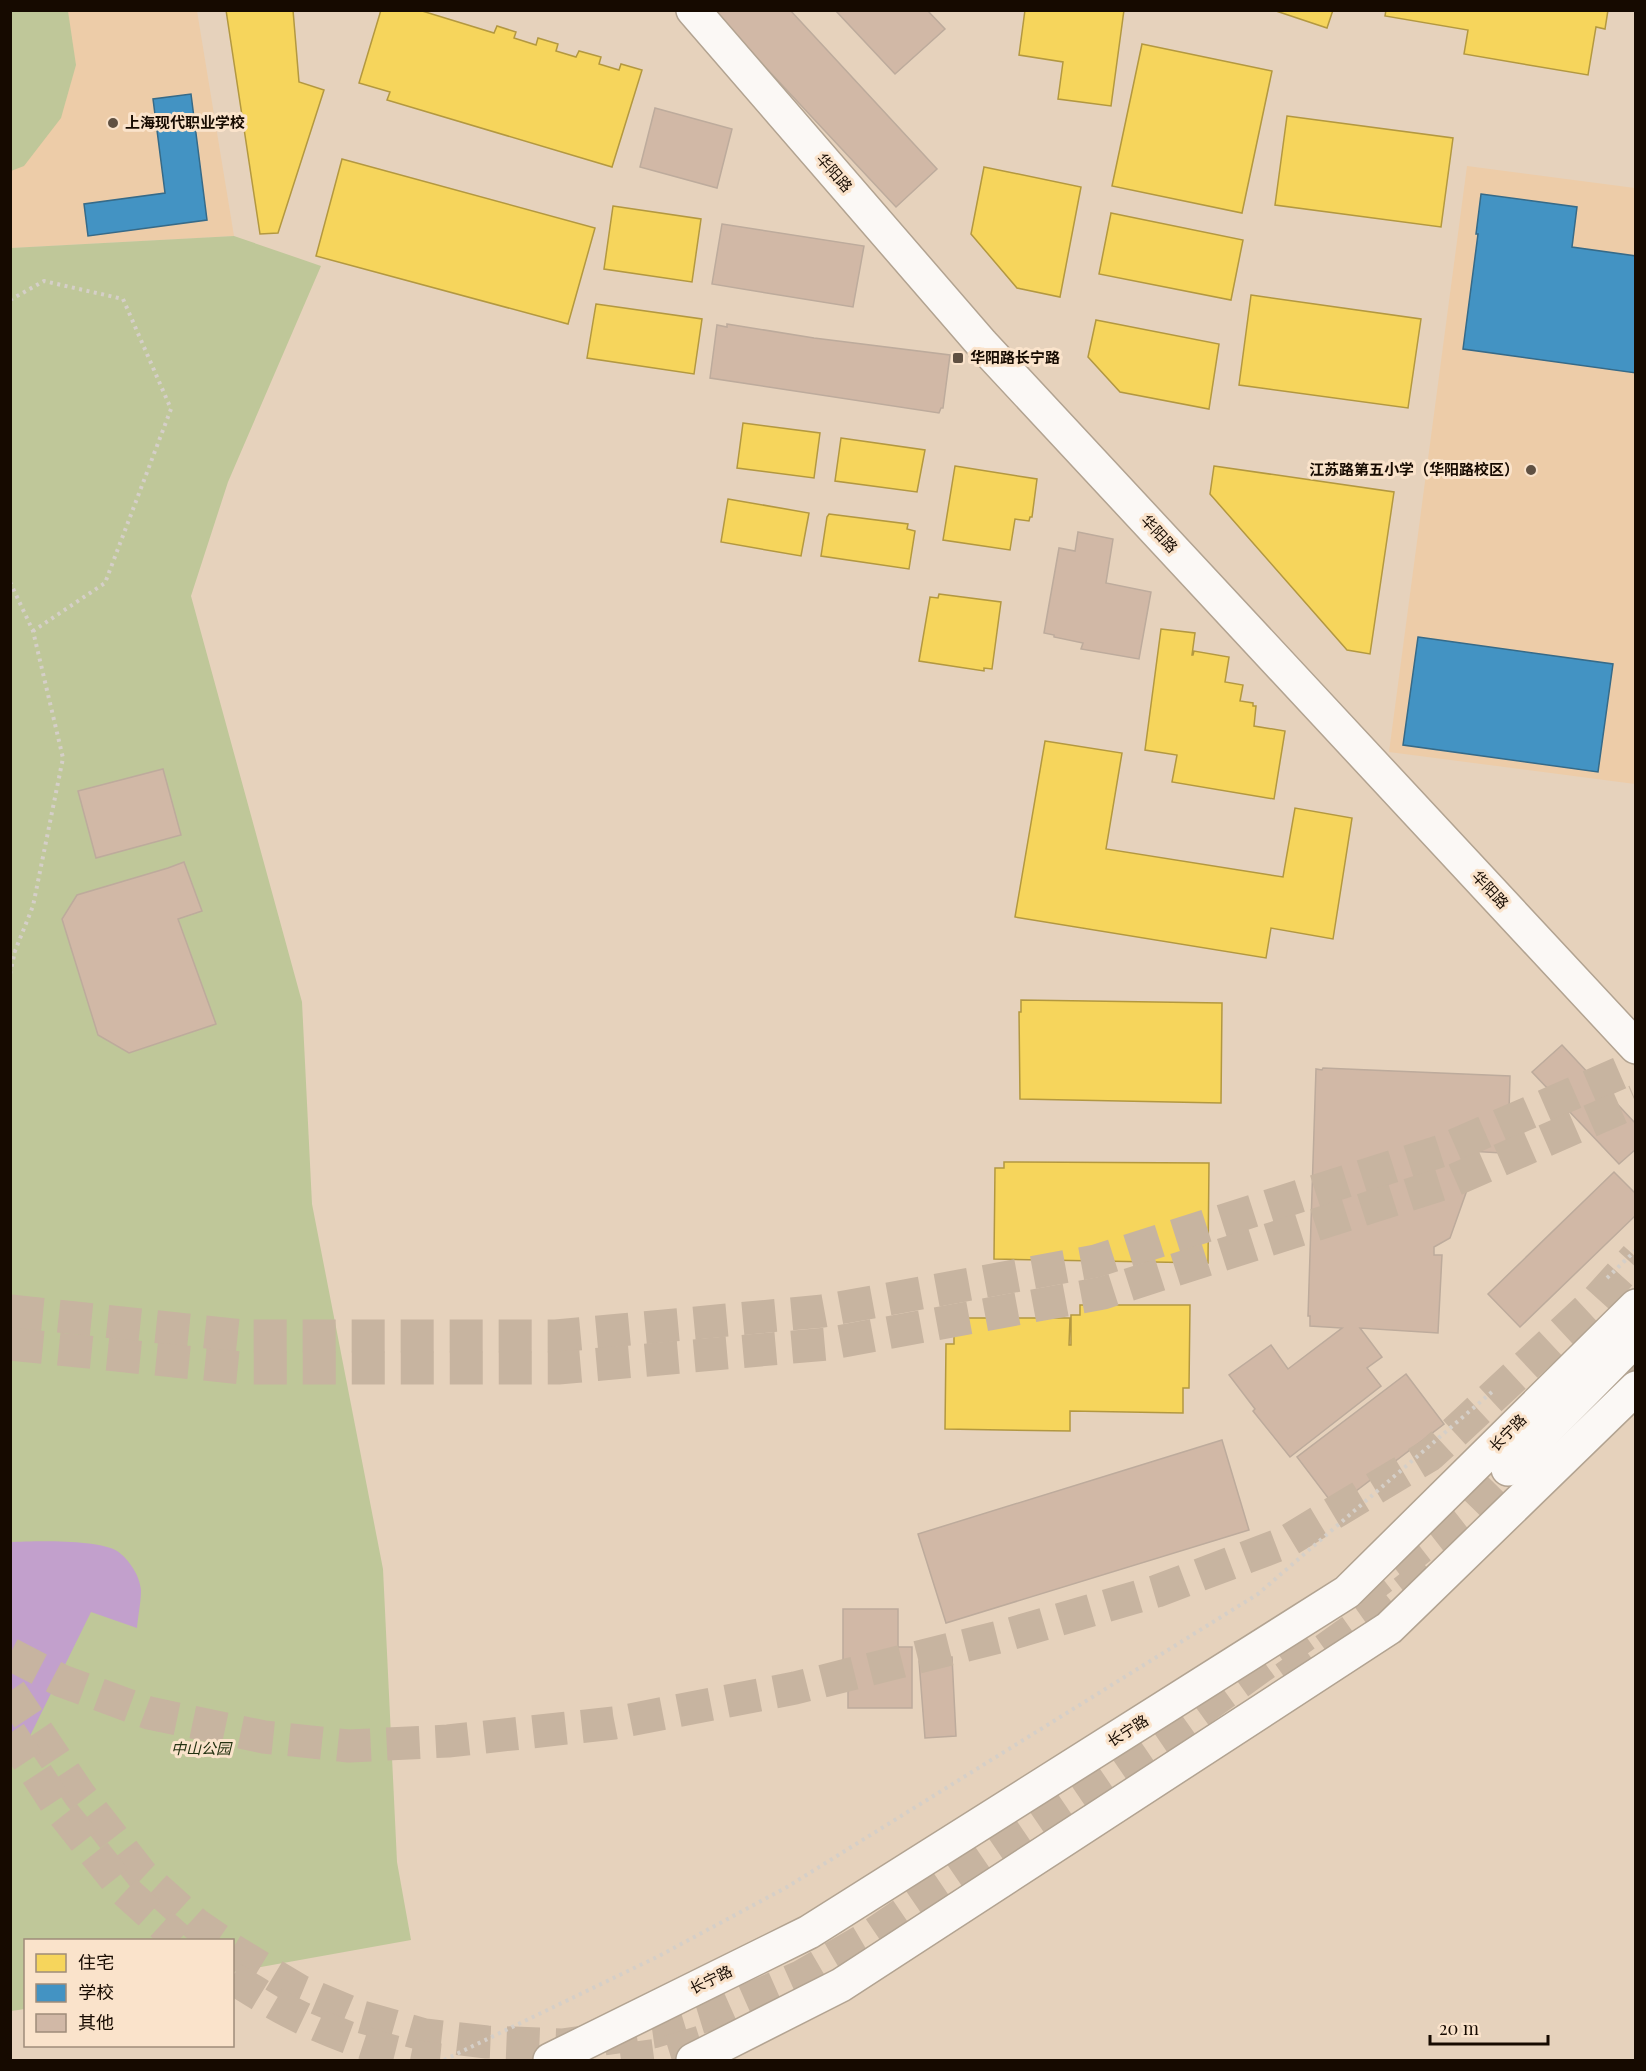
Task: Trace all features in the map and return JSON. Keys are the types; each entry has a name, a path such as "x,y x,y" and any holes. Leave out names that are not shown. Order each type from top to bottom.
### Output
{"main road":[{"name":"华阳路","path":"693,10 982,344 1635,1047"},
{"name":"长宁路","path":"550,2061 809,1932 1347,1592 1635,1306"},
{"path":"1508,1469 1635,1339"},
{"path":"693,2061 841,1985 1389,1628 1635,1388"}],"path":[{"path":"10,300 44,280 123,299 171,409 105,583 33,631"},
{"path":"10,582 33,631 63,758 33,906 13,950 10,974"},
{"path":"1603,1283 1635,1250"},
{"path":"444,2061 659,1956 787,1887 1258,1594 1497,1388"}],"shaded area":[{"name":"上海现代职业学校","path":"11,11 197,11 234,236 11,248"},
{"name":"江苏路第五小学（华阳路校区）","path":"1467,166 1635,188 1635,784 1389,752"},
{"path":"10,1542 66,1542 108,1547 117,1551 130,1563 139,1579 141,1590 137,1628 91,1612 28,1740 11,1753"}],"green space":[{"path":"11,10 68,11 76,65 61,118 24,166 11,171"},
{"name":"中山公园","path":"234,236 321,266 228,482 191,596 302,1002 312,1204 383,1569 397,1862 411,1940 234,1972 234,1939 24,1939 24,2009 11,2011 11,248"}],"building: 住宅":[{"path":"226,10 293,10 299,82 324,90 278,233 260,234"},
{"path":"381,10 419,10 494,33 497,26 516,32 514,38 536,45 538,38 558,44 556,51 576,57 579,51 601,57 599,64 619,70 621,64 642,70 612,167 387,100 390,92 359,83"},
{"path":"1025,10 1124,10 1111,106 1058,99 1063,62 1019,55"},
{"path":"1273,10 1333,10 1327,28"},
{"path":"1386,10 1608,10 1605,29 1596,27 1588,75 1464,54 1468,30 1385,16"},
{"path":"1142,44 1272,71 1242,213 1112,186"},
{"path":"1287,116 1453,138 1441,227 1275,205"},
{"path":"342,159 595,228 568,324 316,256"},
{"path":"984,167 1081,187 1060,297 1017,288 971,234"},
{"path":"613,206 701,219 692,282 604,269"},
{"path":"1111,213 1243,240 1231,300 1099,274"},
{"path":"1251,295 1421,319 1408,408 1239,385"},
{"path":"596,304 702,319 694,374 587,358"},
{"path":"1096,320 1219,344 1209,409 1120,392 1088,357"},
{"path":"743,423 820,433 814,478 737,468"},
{"path":"841,438 925,450 917,492 835,481"},
{"path":"955,466 1037,479 1032,517 1029,521 1015,519 1010,550 943,540"},
{"path":"1214,466 1394,492 1370,654 1347,650 1210,494"},
{"path":"728,499 809,513 801,556 721,542"},
{"path":"829,514 908,524 907,529 915,531 909,569 821,556"},
{"path":"939,594 1001,602 992,669 984,668 984,671 919,661 930,597 938,598"},
{"path":"1161,629 1195,633 1192,655 1194,651 1229,657 1225,682 1243,685 1240,701 1253,703 1253,706 1256,706 1254,726 1285,731 1274,799 1172,782 1177,755 1145,750"},
{"path":"1045,741 1122,753 1106,849 1283,877 1295,808 1352,818 1333,939 1271,928 1266,958 1015,917"},
{"path":"1021,1000 1222,1003 1221,1103 1020,1099 1019,1012 1021,1012"},
{"path":"1004,1162 1209,1163 1208,1263 994,1259 995,1168 1004,1168"},
{"path":"1080,1305 1190,1305 1189,1388 1183,1388 1183,1413 1070,1411 1070,1431 945,1429 946,1344 954,1344 954,1318 1070,1318 1069,1345 1071,1345 1071,1315 1080,1315"}],"building: 学校":[{"path":"191,94 207,220 88,236 84,204 165,193 153,99"},
{"path":"1481,194 1577,207 1572,247 1636,256 1636,373 1463,349"},
{"path":"1418,637 1613,664 1598,772 1403,745"}],"building: 其他":[{"path":"712,10 790,10 937,169 896,207"},
{"path":"835,10 927,10 945,29 895,74"},
{"path":"655,108 732,129 717,188 640,167"},
{"path":"722,224 864,246 853,307 712,284"},
{"path":"727,324 814,338 950,355 943,408 939,413 710,378 717,325 727,327"},
{"path":"1078,532 1113,539 1106,583 1151,592 1139,659 1081,649 1083,643 1044,633 1059,548 1075,551"},
{"path":"163,769 181,835 96,858 78,791"},
{"path":"184,862 202,911 178,919 216,1024 129,1053 98,1035 62,919 77,895"},
{"path":"1562,1045 1636,1124 1636,1149 1619,1164 1532,1072"},
{"path":"1323,1068 1510,1076 1508,1148 1503,1147 1502,1153 1468,1151 1467,1190 1450,1238 1434,1247 1434,1255 1442,1255 1438,1333 1360,1328 1382,1357 1367,1368 1381,1386 1290,1457 1253,1411 1255,1409 1229,1375 1271,1345 1288,1369 1342,1328 1310,1326 1310,1316 1308,1316 1316,1069 1322,1070"},
{"path":"1614,1172 1636,1194 1636,1215 1520,1327 1488,1294"},
{"path":"1406,1374 1444,1424 1335,1507 1297,1457"},
{"path":"1222,1440 1249,1530 946,1623 918,1534"},
{"path":"843,1609 898,1609 898,1647 912,1647 912,1708 848,1708 848,1683 843,1683"},
{"path":"952,1657 956,1736 925,1738 919,1661"}],"tunnel":[{"path":"10,1311 244,1336 556,1336 823,1311 1096,1261 1441,1151 1636,1066"},
{"path":"10,1344 242,1368 558,1368 827,1344 1103,1293 1452,1181 1636,1101"},
{"path":"10,1654 62,1681 149,1713 264,1737 349,1746 448,1741 614,1723 795,1688 1003,1636 1157,1591 1284,1543 1430,1455 1597,1300 1636,1257"},
{"path":"1585,1422 1636,1360"},
{"path":"1356,1598 1465,1513 1508,1469"},
{"path":"1285,1678 1382,1609 1434,1568"},
{"path":"234,1951 300,1991 362,2017 425,2035 487,2042 562,2045 653,2032 725,2010 802,1976 872,1935 1184,1722 1305,1635"},
{"path":"10,1691 79,1794 142,1875 197,1925 218,1939"},
{"path":"10,1733 59,1808 124,1890 178,1939"},
{"path":"234,1979 288,2011 323,2028 382,2048 440,2060"},
{"path":"621,2060 659,2055 726,2034"}],"place":[{"name":"上海现代职业学校","path":"113,123"},
{"name":"华阳路长宁路","path":"958,358"},
{"name":"江苏路第五小学（华阳路校区）","path":"1531,470"}]}
